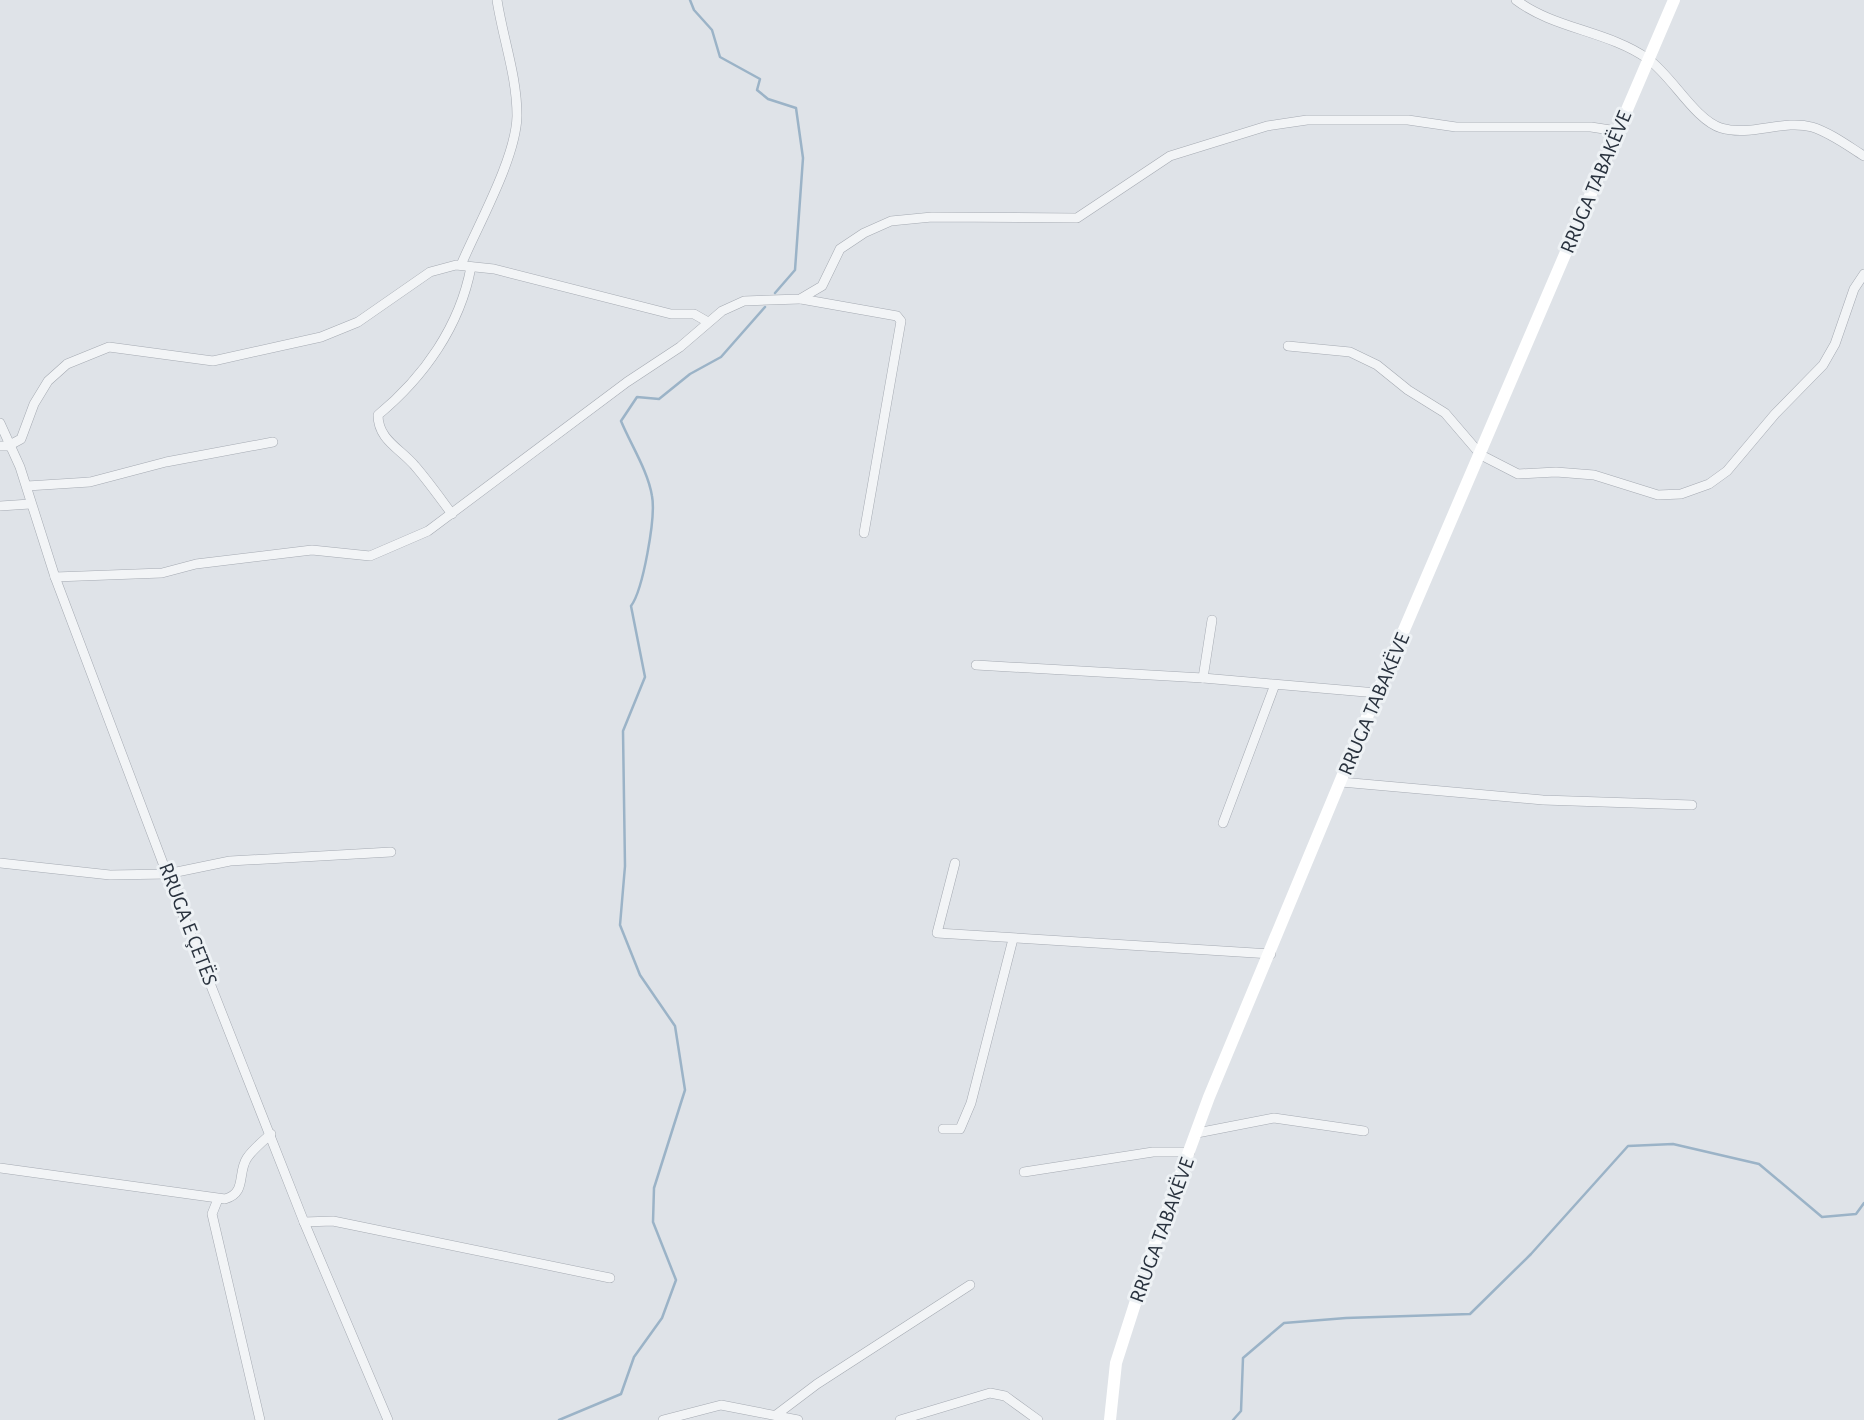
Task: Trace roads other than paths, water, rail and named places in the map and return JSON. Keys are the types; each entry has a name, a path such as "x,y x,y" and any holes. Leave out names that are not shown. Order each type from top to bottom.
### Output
{"street":[{"path":"452,514 414,464 386,439 378,424 378,415 400,397 445,340 467,288 466,266 508,155 517,118 514,74 503,41 497,0"},
{"path":"1516,0 1649,60 1666,73 1702,116 1719,128 1738,131 1812,127 1864,156"},
{"name":"RRUGA TABAKËVE","path":"1110,1420 1116,1363 1150,1257 1197,1133 1377,693 1674,0"},
{"path":"800,299 822,286 840,248 864,233 891,222 932,217 1077,218 1170,156 1267,126 1307,120 1409,120 1456,127 1591,127 1617,131"},
{"path":"4,446 21,439 34,404 48,381 67,364 109,347 214,361 321,337 358,322 430,272 466,266 550,282 671,314 694,314 708,322"},
{"path":"1288,346 1350,352 1377,365 1408,390 1445,413 1481,455 1518,474 1556,472 1594,475 1658,495 1681,494 1709,484 1727,471 1775,414 1823,365 1835,344 1854,289 1864,274"},
{"path":"55,577 162,573 196,564 312,550 370,556 428,531 628,382 680,347 708,322 744,301 800,299 897,316 901,321 864,533"},
{"name":"RRUGA E ÇETËS","path":"0,423 4,446 26,486 55,577 167,874 304,1222 388,1420"},
{"path":"26,486 90,482 166,462 273,442"},
{"path":"0,506 30,504"},
{"path":"1203,678 1212,620"},
{"path":"976,665 1094,674 1203,678 1275,687 1377,693"},
{"path":"1223,823 1275,687"},
{"path":"1341,782 1543,800 1692,805"},
{"path":"0,863 110,875 167,874 230,861 391,852"},
{"path":"955,863 937,933 1271,954"},
{"path":"943,1129 960,1129 971,1104 1013,939"},
{"path":"1197,1133 1274,1118 1364,1131"},
{"path":"0,1168 218,1199 237,1193 247,1159 271,1134"},
{"path":"1024,1172 1153,1152 1190,1152"},
{"path":"218,1199 212,1214 260,1420"},
{"path":"304,1222 318,1219 346,1223 610,1278"},
{"path":"776,1415 817,1384 970,1285"},
{"path":"900,1420 990,1393 1005,1396 1038,1420"},
{"path":"663,1420 721,1405 798,1420"}],"waterway":[{"path":"690,0 694,10 712,30 720,57 760,79 757,90 768,99 796,108 803,158 795,270 775,293"},
{"path":"559,1420 621,1394 634,1357 662,1318 676,1280 653,1222 654,1188 685,1090 675,1026 640,975 620,925 625,866 623,731 645,677 631,606 644,570 653,506 647,477 621,421 637,397 659,399 690,374 721,357 765,307"},
{"path":"1233,1420 1241,1411 1243,1358 1284,1323 1470,1314 1531,1254 1628,1146 1673,1144 1759,1164 1822,1217 1856,1214 1864,1203"}]}
